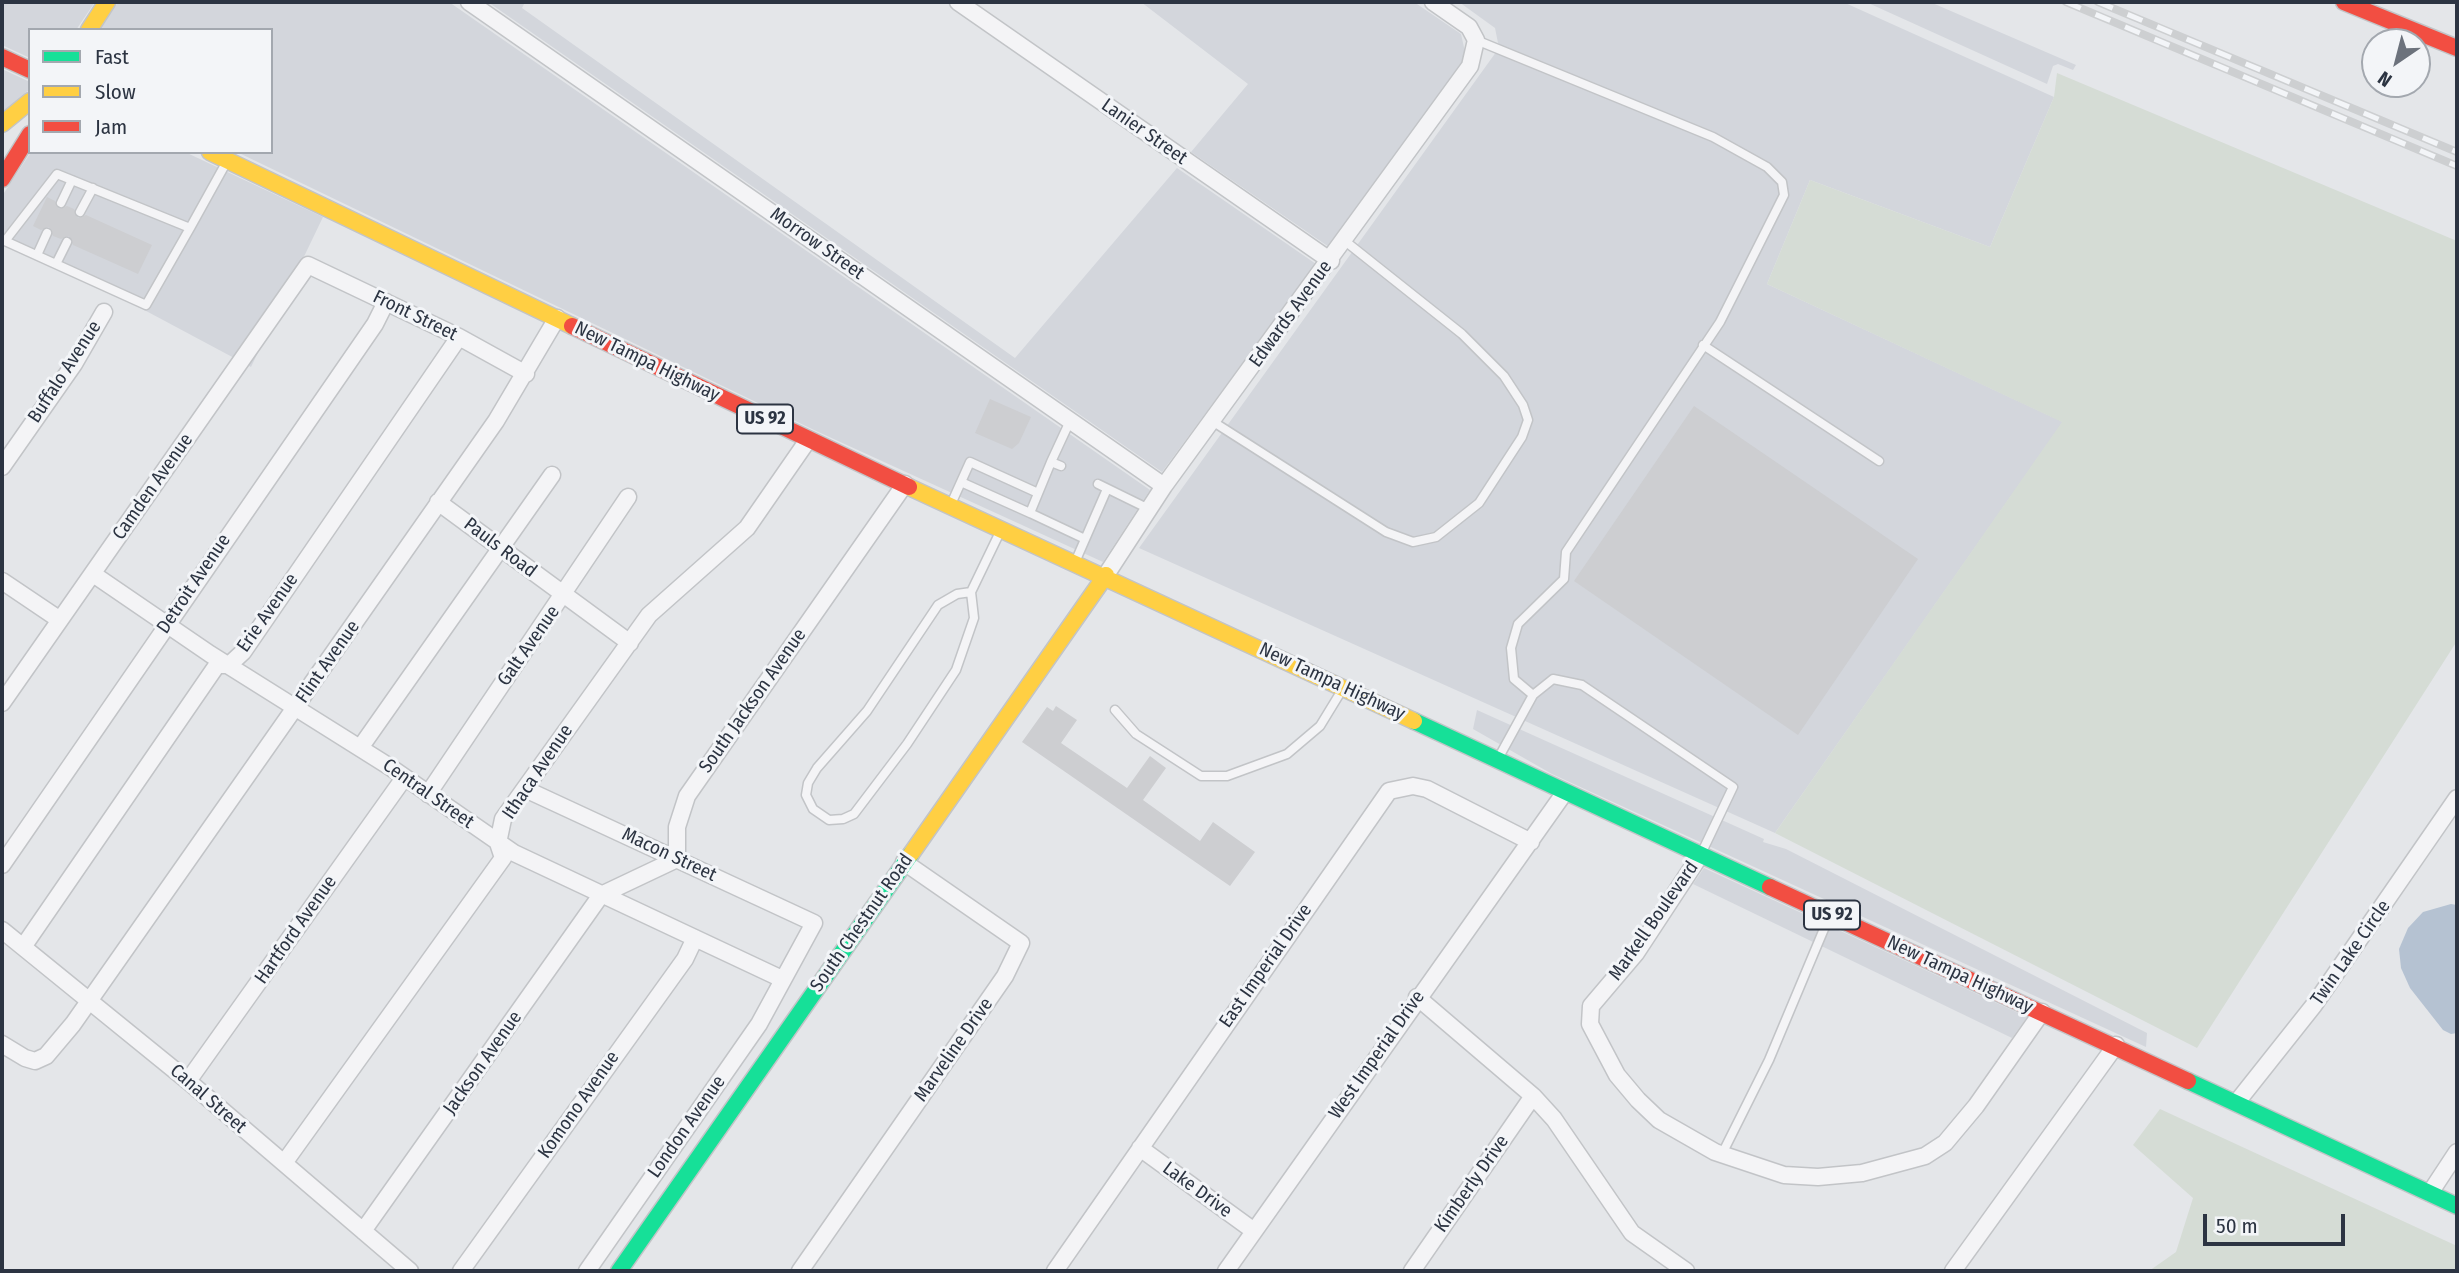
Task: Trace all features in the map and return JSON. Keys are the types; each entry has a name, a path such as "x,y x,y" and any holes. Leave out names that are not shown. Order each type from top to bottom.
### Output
{"main road":[{"path":"90,28 107,2"},
{"path":"2344,2 2457,48"},
{"path":"2,57 28,69"},
{"path":"2,124 28,103"},
{"path":"2,179 28,137"},
{"name":"New Tampa Highway","path":"214,154 808,440 1106,575 1564,792 2116,1045 2457,1206"},
{"name":"South Chestnut Road","path":"619,1271 1106,575"}],"street":[{"name":"Morrow Street","path":"469,2 1164,486"},
{"name":"Lanier Street","path":"958,2 1331,261"},
{"path":"1433,2 1469,27 1476,46"},
{"name":"Edwards Avenue","path":"1106,575 1164,486 1471,66 1476,46"},
{"name":"Front Street","path":"304,271 308,265 459,337 526,374"},
{"name":"Camden Avenue","path":"2,703 304,271"},
{"name":"Detroit Avenue","path":"2,865 375,324 386,302"},
{"name":"Buffalo Avenue","path":"2,467 74,364 104,312"},
{"name":"Flint Avenue","path":"2,1044 25,1058 35,1060 46,1056 91,1001 526,374 557,318"},
{"name":"Erie Avenue","path":"23,947 217,666 229,665 243,652 459,337"},
{"name":"Ithaca Avenue","path":"284,1163 503,858 498,843 503,819 630,643 662,601 747,527 808,440"},
{"path":"360,748 552,475"},
{"name":"South Jackson Avenue","path":"677,859 677,827 687,796 905,484"},
{"name":"Galt Avenue","path":"428,794 628,497"},
{"name":"Pauls Road","path":"438,502 630,643"},
{"name":"Central Street","path":"93,574 166,625 360,748 498,843 601,895 782,979"},
{"path":"2,581 60,620"},
{"name":"Hartford Avenue","path":"188,1081 404,778"},
{"name":"East Imperial Drive","path":"1055,1271 1389,791 1413,786 1427,789 1531,842"},
{"name":"Macon Street","path":"525,789 814,923"},
{"name":"West Imperial Drive","path":"1226,1271 1564,792"},
{"name":"Twin Lake Circle","path":"2238,1102 2314,1006 2457,798"},
{"name":"Markell Boulevard","path":"1701,854 1636,953 1591,1006 1590,1024 1616,1075 1638,1100 1680,1133 1721,1154 1784,1175 1818,1177 1862,1173 1936,1151 1976,1106 2042,1012"},
{"path":"601,895 677,859"},
{"name":"Marveline Drive","path":"800,1271 1005,976 1021,943 904,862"},
{"name":"Jackson Avenue","path":"363,1231 601,895"},
{"name":"London Avenue","path":"587,1271 759,1024 814,923"},
{"name":"Canal Street","path":"2,930 188,1081 410,1271"},
{"name":"Komono Avenue","path":"461,1271 685,960 695,938"},
{"path":"1417,997 1533,1096 1554,1119 1632,1233 1686,1271"},
{"path":"1953,1271 2116,1045"},
{"name":"Kimberly Drive","path":"1412,1271 1533,1096"},
{"name":"Lake Drive","path":"1140,1148 1254,1231"},
{"path":"2430,1193 2457,1152"}],"lane":[{"path":"1476,46 1713,137 1767,167 1782,182 1783,195 1720,322 1566,552 1564,579 1518,624 1511,648 1514,679 1533,695"},
{"path":"190,228 57,174 4,240 146,305 190,228 227,160"},
{"path":"61,203 72,180"},
{"path":"80,212 93,188"},
{"path":"37,255 47,233"},
{"path":"1212,421 1386,532 1413,542 1436,537 1479,503 1522,438 1528,421 1523,405 1504,376 1462,334 1345,241"},
{"path":"56,264 67,242"},
{"path":"1703,345 1879,461"},
{"path":"1030,513 1070,421"},
{"path":"951,505 970,462 1038,493"},
{"path":"1051,462 1061,466"},
{"path":"961,482 1085,539"},
{"path":"1098,484 1149,509"},
{"path":"1075,561 1107,489"},
{"path":"971,592 957,594 938,605 867,711 817,768 808,783 806,795 813,809 828,820 843,819 854,814 907,744 956,670 974,618 971,592 1002,528"},
{"path":"1498,761 1533,695 1553,679 1582,685 1733,788 1701,854"},
{"path":"1115,710 1136,734 1201,776 1227,776 1287,754 1320,726 1343,687"},
{"path":"1721,1154 1769,1060 1830,914"}],"shaded area":[{"path":"2,2 95,2 77,28 28,28 28,57 2,45"},
{"path":"118,2 449,2 1150,490 1103,562 814,430 241,154 273,154 273,28 101,28"},
{"path":"488,2 525,2 522,8 1015,358 1177,168 1316,264 1162,472"},
{"path":"1141,2 1414,2 1461,34 1465,52 1462,62 1329,247 1191,152 1248,84"},
{"path":"1459,2 1843,2 2054,97 1990,247 1810,180 1767,284 2063,422 1775,833 1139,548 1499,48 1495,28"},
{"path":"1866,2 1930,2 2076,65 2073,70 2058,64 2053,66 2047,84"},
{"path":"2,69 28,81 28,91 2,112"},
{"path":"2057,73 2457,241 2457,641 2197,1048 1775,833 2062,422 1767,284 1810,180 1990,247 2054,97"},
{"path":"30,154 189,154 323,217 251,367 2,234 2,196"},
{"path":"1477,710 1764,839 1763,842 1786,849 2147,1033 2146,1047 1552,774 1473,729"},
{"path":"1704,868 2027,1017 2012,1038 1693,884"},
{"path":"2160,1109 2457,1246 2457,1271 2149,1271 2176,1252 2193,1198 2133,1145"}],"water":[{"path":"2451,904 2457,905 2457,1033 2451,1034 2443,1030 2410,988 2401,968 2399,949 2408,928 2423,912"}],"building":[{"path":"47,197 55,201 59,209 67,206 74,209 78,218 86,215 152,245 138,274 73,245 69,236 61,239 53,236 49,227 41,230 33,226"},
{"path":"990,399 1031,417 1019,443 1012,449 975,433"},
{"path":"1694,406 1918,559 1798,735 1574,581"},
{"path":"1056,706 1077,720 1061,743 1127,788 1150,756 1166,768 1143,800 1200,841 1213,822 1255,852 1230,886 1022,742 1047,707 1053,711"}],"railway":[{"path":"2066,2 2457,166"},
{"path":"2098,2 2457,152"}],"traffic: fast":[{"path":"1414,721 1770,887"},
{"path":"619,1271 911,854"},
{"path":"2188,1081 2457,1206"}],"traffic: slow":[{"path":"90,28 107,2"},
{"path":"2,124 28,103"},
{"path":"214,154 572,326"},
{"path":"909,487 1414,721"},
{"path":"911,854 1106,575"}],"traffic: jam":[{"path":"2344,2 2457,48"},
{"path":"2,57 28,69"},
{"path":"2,179 28,137"},
{"path":"572,326 909,487"},
{"path":"1770,887 2188,1081"}]}
